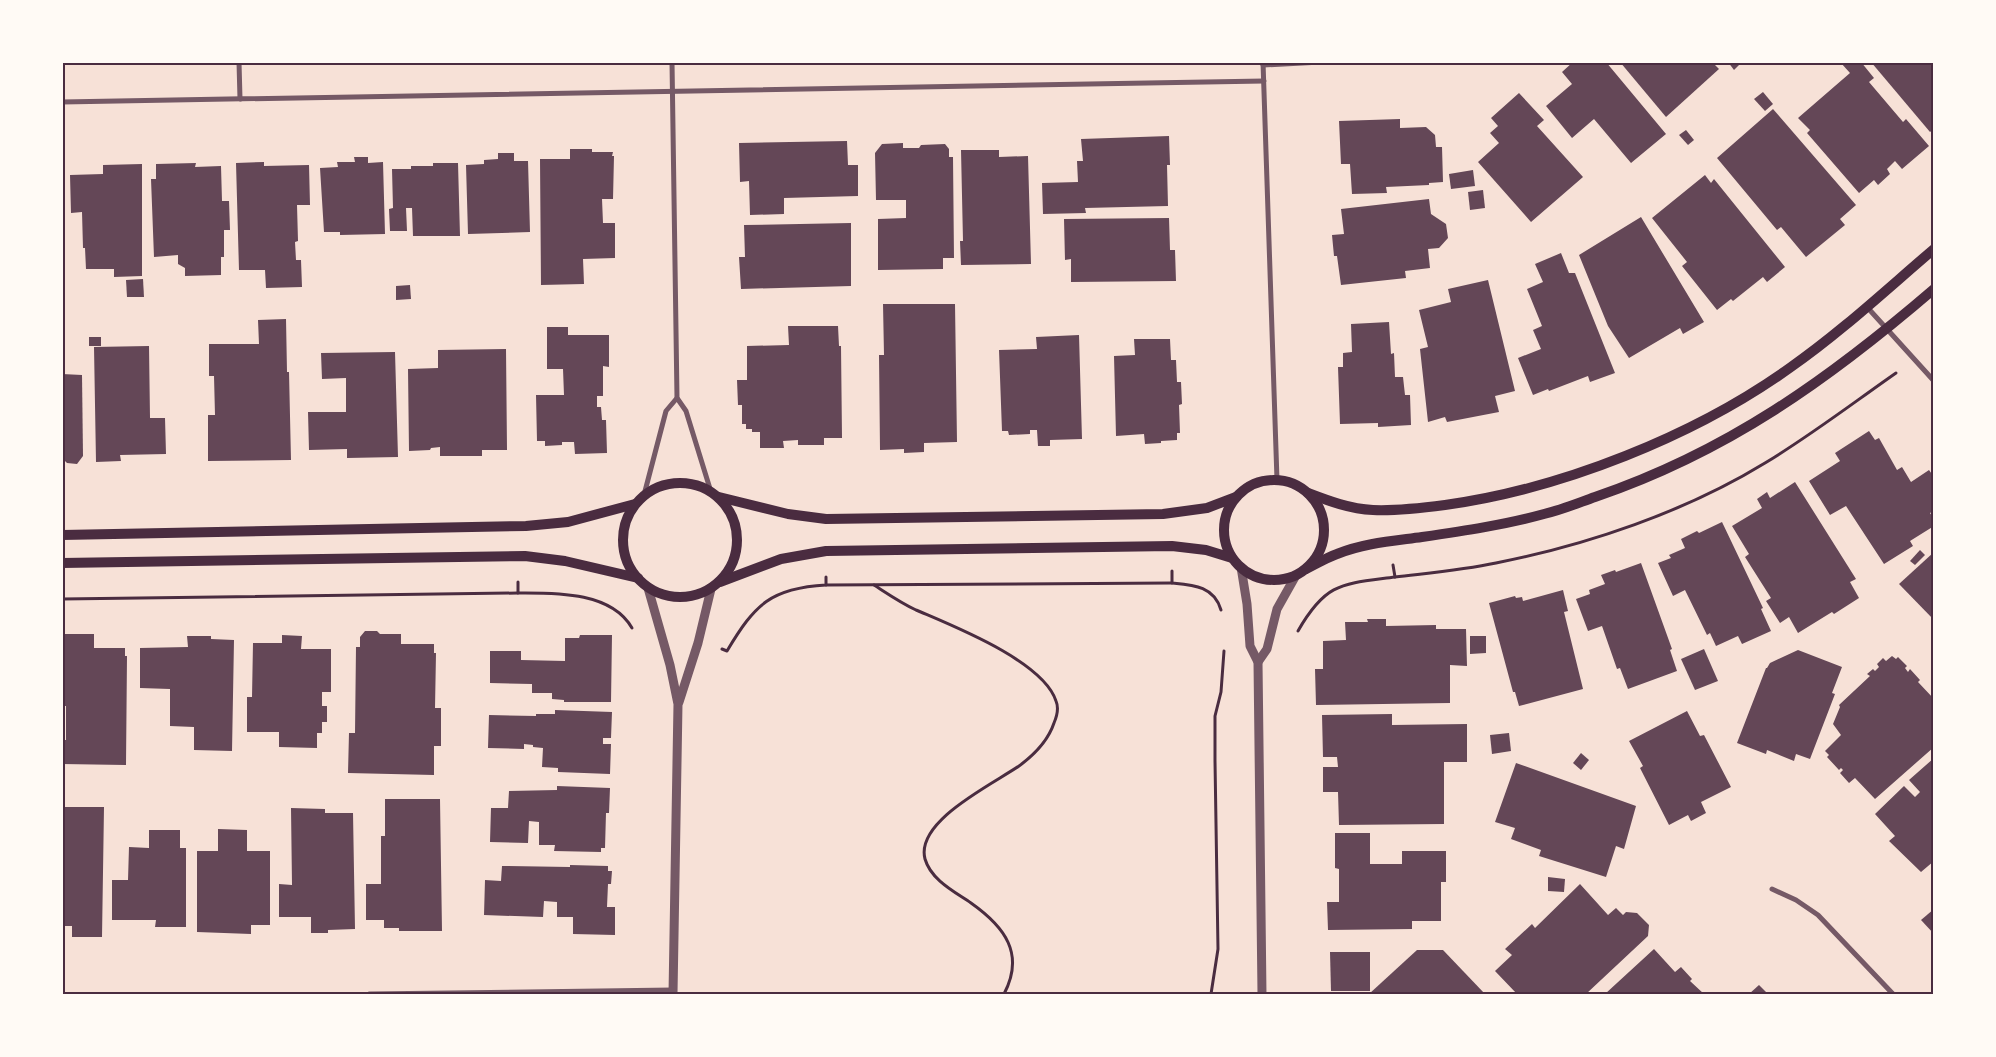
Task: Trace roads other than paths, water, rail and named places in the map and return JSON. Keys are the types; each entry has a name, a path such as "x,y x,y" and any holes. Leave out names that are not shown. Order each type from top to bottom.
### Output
{"main road":[{"path":"1934,249 1790,368 1750,394 1651,445 1598,465 1498,496 1424,507 1374,510 1344,506 1308,493 1289,482 1277,480 1256,483 1236,497 1229,508 1225,520 1226,546 1232,558 1252,575 1266,580 1281,580 1295,577 1306,569 1338,554 1371,544 1484,527 1547,514 1623,488 1667,470 1705,451 1780,408 1886,330 1934,289"},
{"path":"715,494 730,512 737,530 737,549 731,567 720,582 711,589 695,595 679,598 662,595 648,588 629,565 623,550 623,534 627,519 635,504 644,495 660,486 677,483 694,484 715,494 788,514 826,519 1163,514 1207,508 1236,497"},
{"path":"1306,569 1316,558 1322,545 1324,531 1322,517 1317,504 1308,493"},
{"path":"62,535 526,526 568,522 635,504"},
{"path":"720,582 781,559 826,551 1172,546 1206,550 1232,558"},
{"path":"62,563 525,556 565,561 638,578"}],"street":[{"path":"239,62 240,99"},
{"path":"672,62 677,398 686,411 715,494"},
{"path":"1277,480 1263,64 1321,62"},
{"path":"62,102 1264,81"},
{"path":"1866,307 1934,381"},
{"path":"644,495 666,411 677,398"},
{"path":"1241,567 1248,604 1250,646 1258,662 1262,994"},
{"path":"1258,662 1267,649 1277,609 1295,577"},
{"path":"369,994 673,992 678,704 670,665 648,588"},
{"path":"678,704 698,643 711,589"},
{"path":"1772,888 1796,900 1818,915 1893,994"}]}
